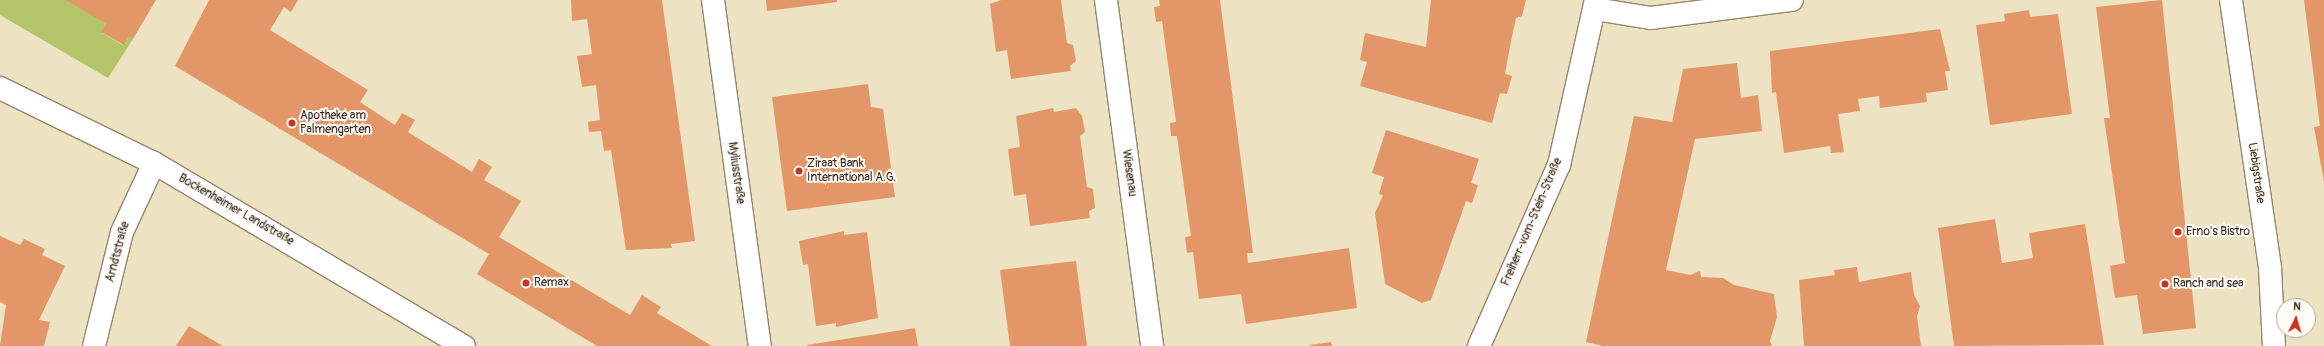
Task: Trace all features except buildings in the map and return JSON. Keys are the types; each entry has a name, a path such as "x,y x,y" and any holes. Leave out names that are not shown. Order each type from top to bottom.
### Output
{"street":[{"name":"Myliusstraße","path":"713,0 760,346"},
{"name":"Wiesenau","path":"1106,0 1152,346"},
{"path":"1596,4 1651,18 1792,0"},
{"name":"Liebigstraße","path":"2231,0 2270,268 2274,346"},
{"name":"Freiherr-vom-Stein-Straße","path":"1479,346 1559,165 1596,4"},
{"name":"Bockenheimer Landstraße","path":"0,88 154,163 464,346"},
{"name":"Arndtstraße","path":"94,346 122,232 154,163"}],"green space":[{"path":"0,0 68,0 106,24 102,33 123,45 128,37 133,39 108,78 0,15"}],"place":[{"name":"Apotheke am Palmengarten","path":"292,123"},
{"name":"Ziraat Bank International A.G.","path":"799,171"},
{"name":"Erno's Bistro","path":"2178,232"},
{"name":"Remax","path":"526,283"},
{"name":"Ranch and sea","path":"2165,284"}]}
